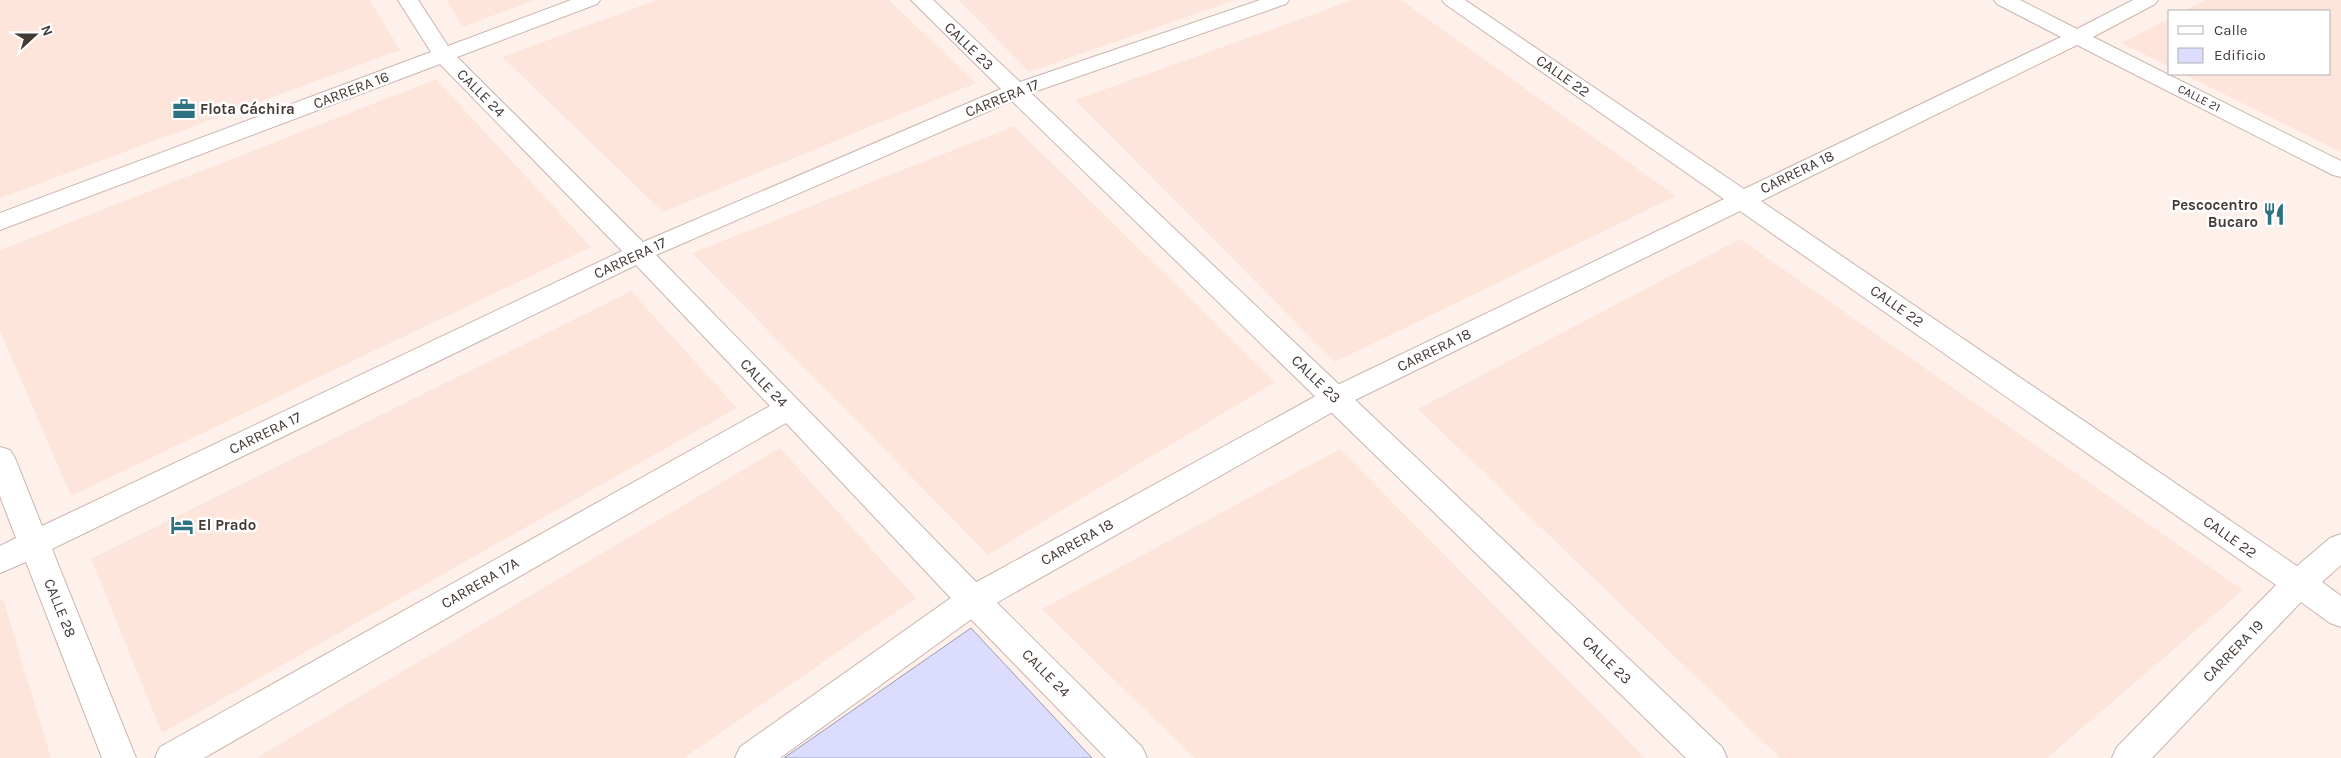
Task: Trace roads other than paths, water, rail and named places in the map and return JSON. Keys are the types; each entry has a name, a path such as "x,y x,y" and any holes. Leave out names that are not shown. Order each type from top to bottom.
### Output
{"street":[{"name":"CALLE 24","path":"408,0 443,55 639,253 973,600 1130,758"},
{"name":"CARRERA 16","path":"0,222 590,0"},
{"name":"CALLE 23","path":"921,0 1710,758"},
{"name":"CARRERA 17","path":"0,560 639,253 1016,91 1279,0"},
{"name":"CALLE 22","path":"1452,0 2341,613"},
{"name":"CALLE 21","path":"2004,0 2341,170"},
{"name":"CARRERA 18","path":"752,758 973,600 1335,398 2077,37 2148,0"},
{"name":"CARRERA 17A","path":"172,758 788,409"},
{"name":"CALLE 28","path":"0,458 120,758"},
{"name":"CARRERA 19","path":"2128,758 2298,584 2341,547"}],"place":[{"name":"Flota Cáchira","path":"184,109"},
{"name":"Pescocentro Bucaro","path":"2274,214"},
{"name":"El Prado","path":"182,525"}]}
